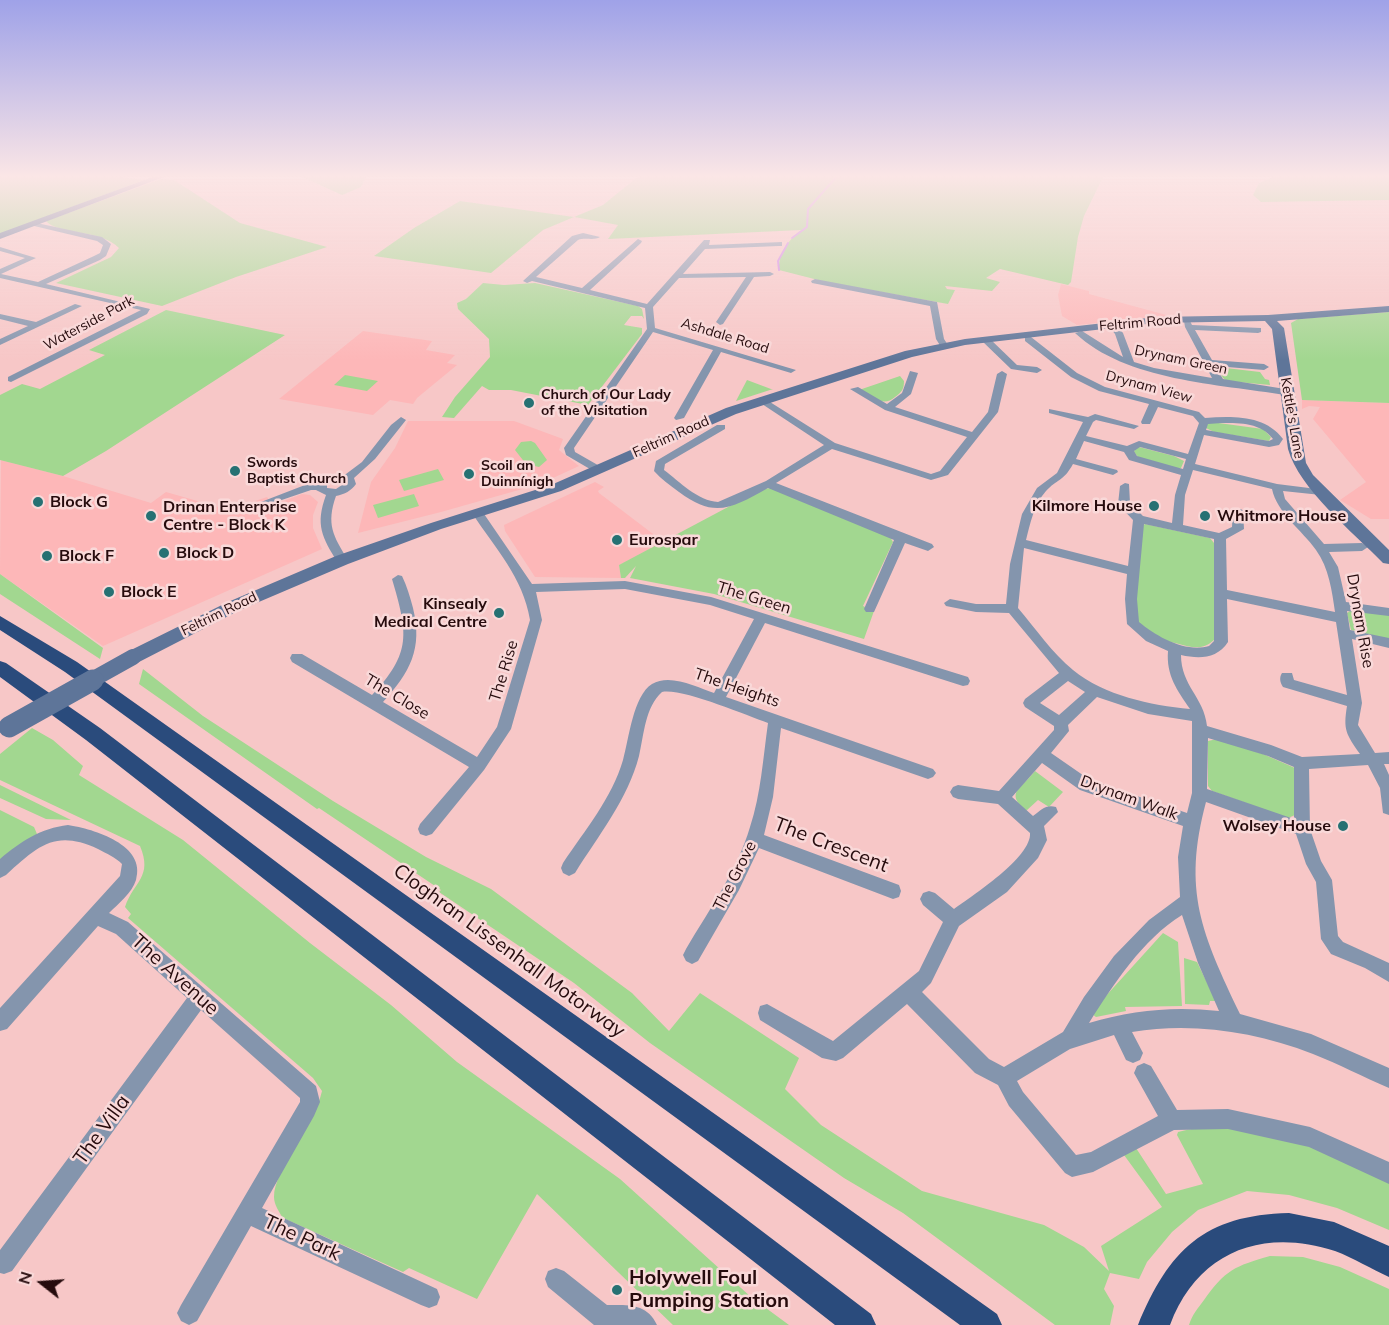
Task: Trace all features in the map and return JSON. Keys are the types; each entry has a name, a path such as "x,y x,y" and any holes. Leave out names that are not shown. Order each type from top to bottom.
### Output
{"highway":[{"name":"Cloghran Lissenhall Motorway","path":"0,622 71,667 986,1325"},
{"path":"0,668 93,734 860,1325"},
{"path":"1154,1325 1161,1307 1188,1265 1212,1246 1247,1231 1267,1228 1311,1230 1359,1246 1389,1262"}],"street":[{"path":"40,284 103,254 107,244 89,237"},
{"path":"578,237 529,280 649,306"},
{"path":"584,291 638,241"},
{"path":"599,470 570,453 569,448 651,329 649,306 705,244 779,244"},
{"path":"0,249 32,258 1,275"},
{"path":"676,276 770,274"},
{"name":"Waterside Park","path":"1,275 146,310 11,379"},
{"path":"720,322 751,275"},
{"path":"813,291 818,281 934,303 940,339 944,345"},
{"path":"0,342 78,306"},
{"name":"Feltrim Road","path":"5,730 133,657 234,606 342,560 542,493 599,470 702,422 762,400 903,355 944,345 985,339 1172,319 1268,318 1389,309"},
{"path":"0,316 36,326"},
{"name":"Kettle's Lane","path":"1268,318 1278,328 1285,392 1299,464 1307,477 1389,558"},
{"path":"1112,325 1119,333 1130,364"},
{"path":"1220,383 1188,325 1258,330"},
{"name":"Ashdale Road","path":"651,329 791,370"},
{"name":"Drynam Green","path":"1079,333 1130,364 1153,371 1285,392"},
{"path":"985,339 1014,367 1037,370"},
{"name":"Drynam View","path":"1028,339 1086,382 1115,394 1196,414 1202,426"},
{"path":"679,418 718,348"},
{"path":"1210,363 1264,367"},
{"path":"888,408 906,394 913,373"},
{"path":"762,400 831,445 931,477 944,473 993,412 1002,374"},
{"path":"855,389 888,408 974,436"},
{"path":"1146,422 1154,404"},
{"path":"1052,411 1089,420"},
{"path":"1134,426 1095,417 1089,420 1058,479 1042,489 1024,527 1012,581 1012,609 1068,674 1095,690 1200,723 1301,764 1389,758"},
{"path":"267,502 309,487 320,486 324,481 333,477 348,477 358,471 381,449 402,420"},
{"path":"1233,421 1268,427 1274,431 1278,439 1275,443 1269,444 1202,426 1233,421"},
{"path":"1177,526 1180,495 1202,426"},
{"path":"721,427 660,463 658,467 659,471 708,505 723,507 768,484 831,445"},
{"path":"1080,436 1128,450 1139,444 1190,466"},
{"path":"1128,450 1132,458 1190,466 1277,487 1322,492"},
{"path":"1069,460 1113,472"},
{"path":"320,486 323,491 332,493 349,487 352,482 348,477"},
{"path":"768,484 928,548"},
{"path":"1125,486 1124,504 1138,519 1220,537 1238,529 1237,511"},
{"name":"Drynam Rise","path":"1277,487 1280,500 1322,548 1332,567 1355,703 1351,725 1370,759"},
{"path":"332,493 325,511 324,525 342,560"},
{"name":"The Rise","path":"426,828 479,766 504,729 536,620 535,602 528,588 504,548 478,513"},
{"path":"1138,519 1131,599 1133,624 1149,638 1175,648 1195,652 1210,651 1218,647 1221,642 1220,537"},
{"path":"870,609 901,538"},
{"path":"1021,543 1134,572"},
{"path":"1322,548 1362,547"},
{"path":"373,704 395,681 406,662 411,642 412,626 398,579"},
{"name":"The Green","path":"528,588 614,585 637,587 711,602 963,681"},
{"path":"1221,593 1340,611 1389,612"},
{"path":"950,603 976,608 1012,609"},
{"path":"717,700 762,617"},
{"path":"1344,633 1389,643"},
{"path":"1175,648 1175,674 1184,692 1196,706 1200,723 1198,781 1200,793 1192,822 1185,878 1187,902 1201,953 1234,1022"},
{"name":"The Close","path":"297,658 479,766"},
{"path":"1002,798 1062,731 1060,723 1030,703 1068,674"},
{"path":"1287,677 1288,683 1355,703"},
{"name":"The Heights","path":"569,868 605,812 630,764 642,714 649,696 657,688 671,686 717,700 928,773"},
{"path":"1060,723 1095,690"},
{"name":"The Grove","path":"692,955 728,895 755,839 770,772 775,721"},
{"name":"Drynam Walk","path":"1041,754 1085,785 1192,822"},
{"path":"1370,759 1388,788 1389,808"},
{"path":"1301,764 1302,829 1314,864 1324,880 1330,939 1337,948 1371,962 1389,973"},
{"path":"767,1013 829,1051 836,1051 909,992 924,977 953,920 1001,886 1032,853 1039,840 1038,830 1002,798 958,792"},
{"path":"1200,793 1302,829"},
{"path":"1034,825 1050,812"},
{"path":"0,870 32,844 60,833 78,833 120,852 130,864 128,879 0,1022"},
{"name":"The Crescent","path":"755,839 893,891"},
{"path":"929,899 953,920"},
{"path":"1070,1039 1078,1022 1120,963 1172,909 1187,902"},
{"name":"The Avenue","path":"96,916 122,927 306,1090 311,1097 303,1116 247,1213"},
{"path":"909,992 982,1066 1010,1075 1070,1039 1119,1024 1185,1018 1234,1022 1278,1031 1321,1047 1389,1078"},
{"name":"The Villa","path":"4,1263 199,997"},
{"path":"1119,1024 1133,1053"},
{"path":"1144,1073 1172,1120"},
{"path":"1010,1075 1016,1099 1072,1166 1093,1162 1172,1120 1228,1119 1310,1137 1389,1173"},
{"name":"The Park","path":"189,1313 247,1213 429,1297"},
{"path":"556,1279 603,1317 634,1316 645,1325"}],"shaded area":[{"path":"1061,284 1170,316 1077,325 1062,316 1058,295"},
{"path":"363,331 432,341 426,350 455,355 447,363 457,365 417,398 413,404 390,400 373,415 279,399"},
{"path":"1302,400 1389,403 1389,519 1371,519 1340,500 1366,482 1313,419 1320,407 1309,406 1302,409"},
{"name":"Scoil an Duinnínigh","path":"408,421 514,421 563,439 559,450 579,466 540,484 358,533 371,482 395,448"},
{"path":"1,460 151,503 166,492 229,510 267,497 273,505 302,494 310,495 318,502 313,515 313,528 322,549 103,646 0,574"},
{"path":"595,482 604,487 598,491 599,493 665,543 619,565 621,578 535,577 505,531 504,525"}],"green space":[{"path":"98,237 290,237 327,247 236,277 162,306 56,283 111,257 119,248"},
{"path":"401,237 535,237 491,273 374,256"},
{"path":"610,237 654,237 608,239"},
{"path":"1078,237 1071,282 1068,285 1000,269 986,278 1000,282 992,291 945,286 947,289 955,290 948,304 826,282 779,270 780,258 792,238"},
{"path":"483,283 504,285 535,283 638,306 642,309 644,319 642,316 631,316 624,325 642,328 642,334 588,405 511,390 489,390 482,386 454,418 442,417 455,397 490,357 489,339 458,309 457,303 466,299"},
{"path":"166,310 285,335 106,451 63,476 0,460 0,395 22,384 40,389 105,355 89,350"},
{"path":"1389,312 1389,403 1302,400 1291,323 1298,319"},
{"path":"1217,367 1260,372 1265,379 1269,380 1270,385 1227,381"},
{"path":"345,375 378,381 367,391 334,385"},
{"path":"900,376 904,381 903,388 890,400 877,400 859,390"},
{"path":"747,380 771,389 773,389 736,401"},
{"path":"1211,422 1263,429 1271,437 1269,441 1214,432 1206,428 1206,424"},
{"path":"531,441 547,460 539,467 526,464 515,450 521,442"},
{"path":"1135,448 1174,456 1184,461 1181,468 1176,469 1139,458 1134,452"},
{"path":"438,469 444,480 404,491 399,480"},
{"path":"770,488 889,535 893,542 863,606 874,611 864,639 714,594 630,578 636,566 625,578 621,578 619,565 760,490"},
{"path":"414,494 419,506 378,518 373,505"},
{"path":"1145,524 1210,538 1214,543 1214,640 1202,647 1164,640 1149,634 1141,627 1137,619 1135,594 1137,563 1142,526"},
{"path":"0,574 103,648 100,659 0,594"},
{"path":"1350,611 1389,615 1389,639 1351,630 1347,613"},
{"path":"143,669 203,716 333,801 426,857 491,889 632,993 669,1031 700,993 799,1058 785,1089 821,1125 922,1191 1044,1225 1084,1247 1109,1271 1101,1246 1162,1207 1124,1155 1136,1148 1166,1194 1203,1184 1177,1135 1178,1132 1204,1128 1232,1128 1259,1132 1314,1148 1389,1181 1389,1230 1337,1208 1289,1195 1247,1191 1198,1210 1172,1232 1147,1262 1139,1279 1110,1273 1104,1289 1114,1306 1110,1325 1055,1325 903,1213 844,1178 650,1043 574,983 439,892 441,890 319,808 317,809 139,684"},
{"path":"32,728 53,740 83,766 79,775 183,840 391,1005 457,1062 620,1179 751,1297 789,1325 673,1325 537,1194 477,1299 409,1268 403,1272 283,1218 274,1200 276,1186 287,1160 312,1118 322,1091 313,1078 128,918 131,914 125,907 143,872 143,856 140,846 0,780 0,754"},
{"path":"1217,739 1263,754 1295,768 1295,815 1288,818 1212,791 1208,786 1208,741"},
{"path":"1035,771 1063,792 1049,807 1038,800 1026,811 1016,799 1016,794"},
{"path":"0,785 71,820 46,819 0,798"},
{"path":"0,810 34,827 37,834 0,861"},
{"path":"1163,933 1178,942 1182,1006 1125,1007 1126,1011 1096,1017 1092,1014 1094,1009"},
{"path":"1184,958 1197,962 1216,1001 1210,1001 1209,1005 1185,1004"},
{"path":"1270,1256 1303,1257 1340,1267 1389,1289 1389,1325 1189,1325 1211,1290 1232,1270"}],"waterway":[{"path":"779,270 778,261 788,243"}],"place":[{"name":"Church of Our Lady of the Visitation","path":"529,403"},
{"name":"Swords Baptist Church","path":"235,471"},
{"name":"Scoil an Duinnínigh","path":"469,474"},
{"name":"Block G","path":"38,502"},
{"name":"Kilmore House","path":"1154,506"},
{"name":"Drinan Enterprise Centre - Block K","path":"151,516"},
{"name":"Whitmore House","path":"1205,516"},
{"name":"Eurospar","path":"617,540"},
{"name":"Block D","path":"164,553"},
{"name":"Block F","path":"47,556"},
{"name":"Block E","path":"109,592"},
{"name":"Kinsealy Medical Centre","path":"499,613"},
{"name":"Wolsey House","path":"1343,826"},
{"name":"Holywell Foul Pumping Station","path":"617,1290"}]}
